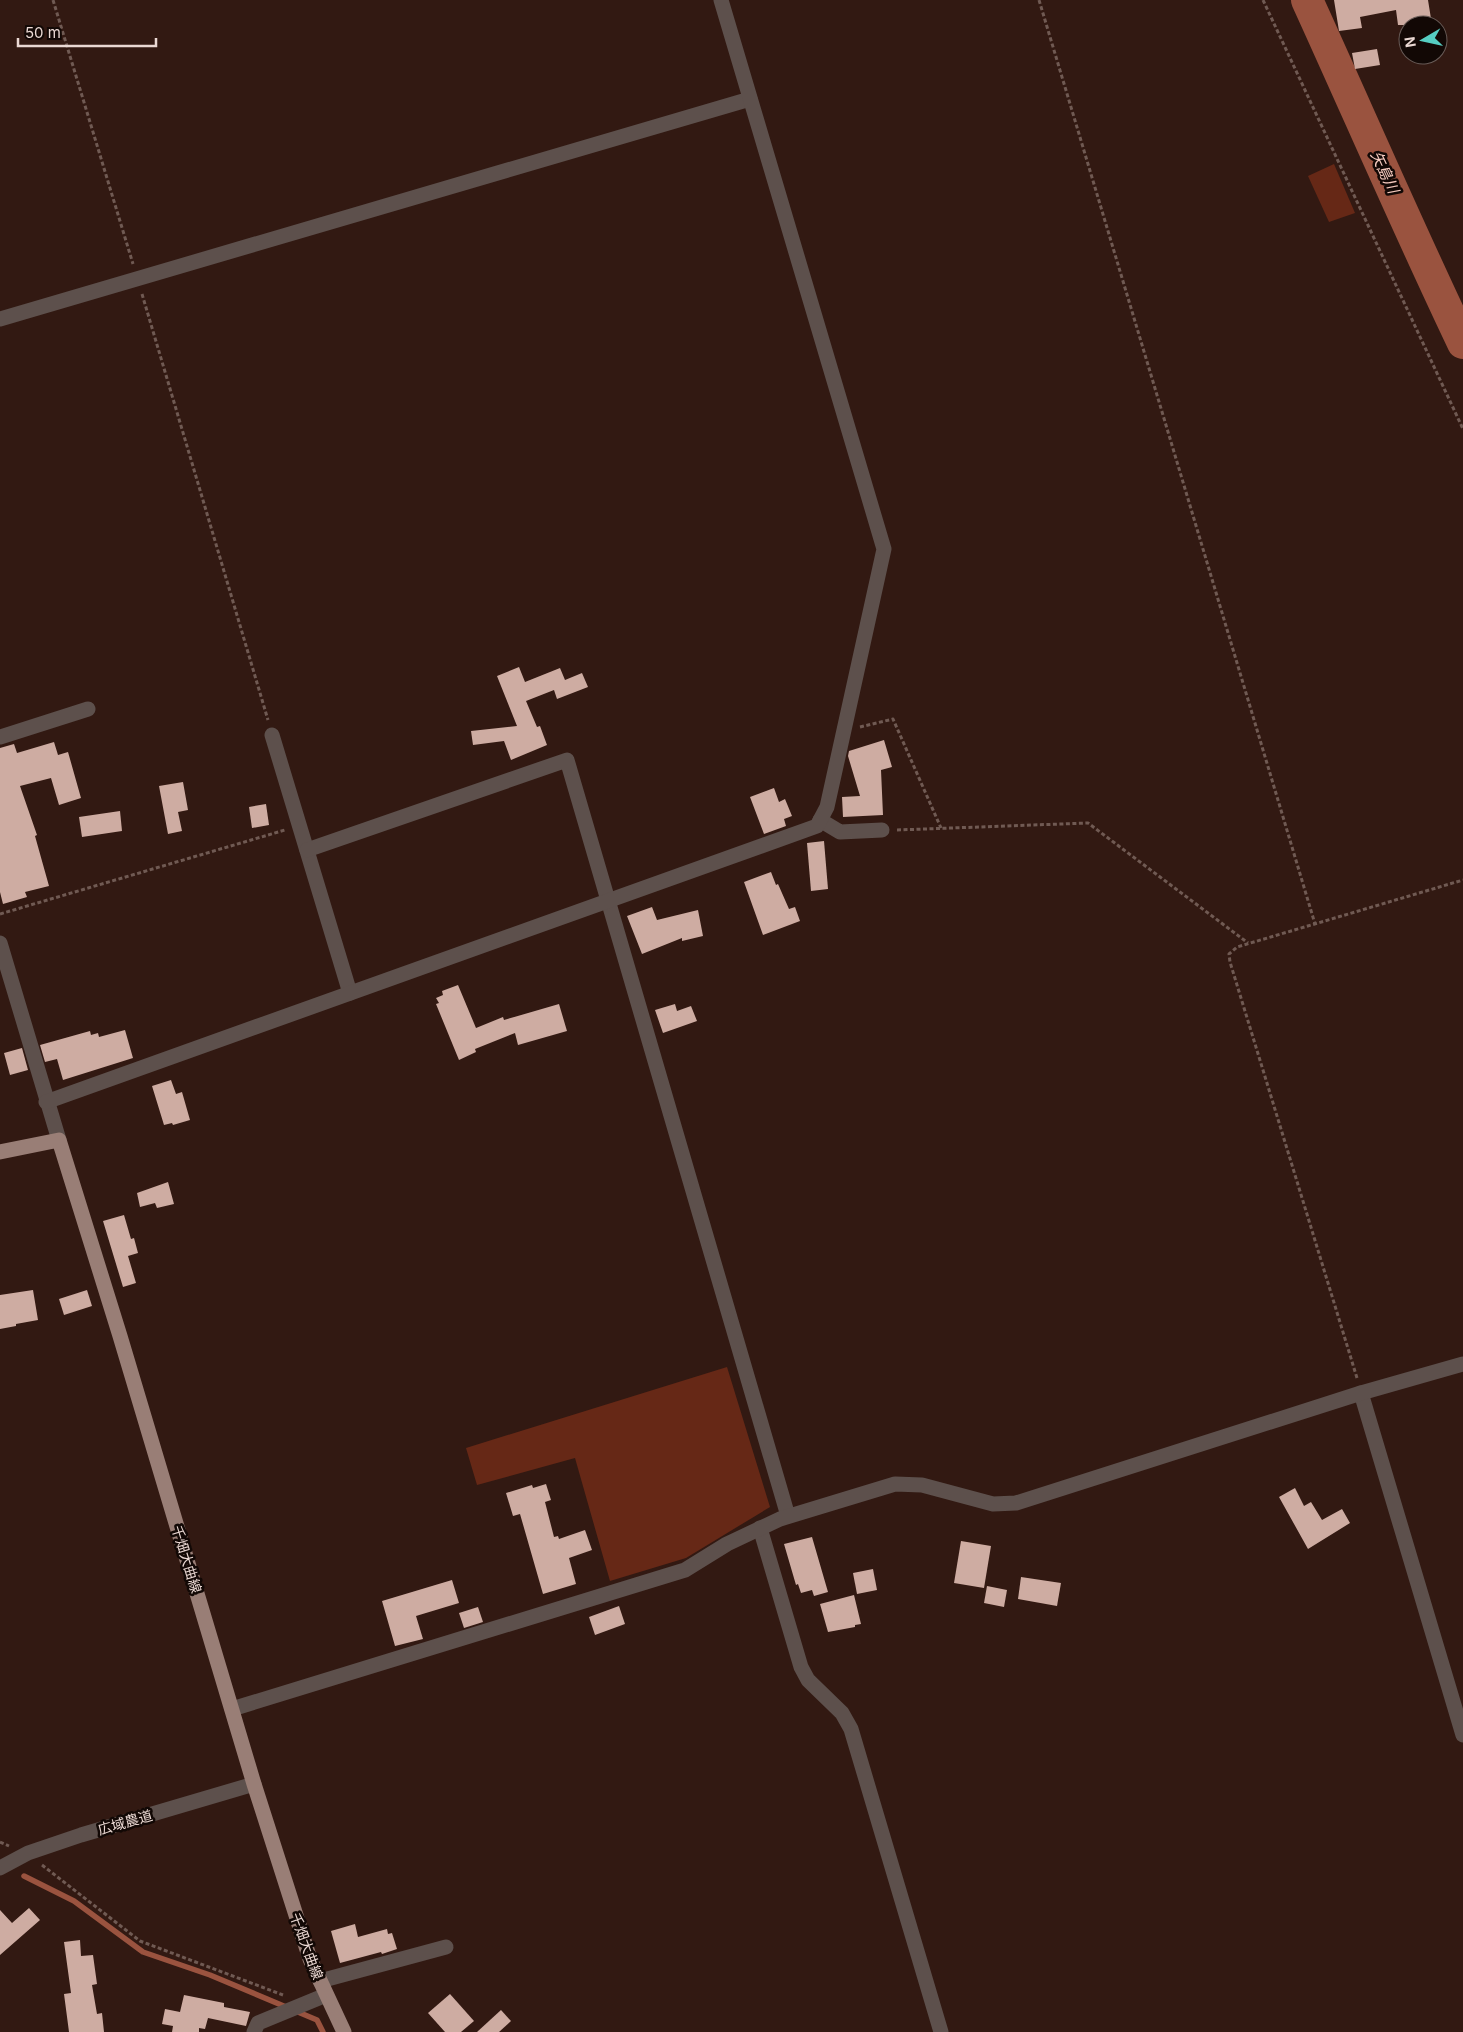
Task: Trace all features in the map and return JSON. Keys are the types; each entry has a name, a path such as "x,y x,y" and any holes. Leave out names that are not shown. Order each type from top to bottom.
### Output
{"main road":[{"path":"0,1152 59,1140"},
{"name":"千畑大曲線","path":"59,1140 120,1336 254,1784 310,1959 344,2032"}],"street":[{"path":"46,1102 817,826 828,807 884,549 721,0"},
{"path":"0,319 750,99"},
{"path":"0,737 88,709"},
{"path":"272,734 350,993"},
{"path":"307,850 567,760 788,1516"},
{"path":"820,820 840,832 882,830"},
{"path":"0,944 59,1140"},
{"path":"232,1708 685,1570 727,1544 788,1516 895,1484 922,1484 993,1504 1016,1503 1361,1393 1463,1364"},
{"path":"1361,1393 1463,1735"},
{"path":"760,1528 801,1667 808,1680 842,1713 851,1729 941,2032"},
{"name":"広域農道","path":"0,1868 28,1853 81,1835 254,1784"},
{"path":"254,2032 258,2023 303,2005 323,1988 446,1947"}],"path":[{"path":"53,0 272,734"},
{"path":"1039,0 1315,924"},
{"path":"1262,0 1463,429"},
{"path":"844,728 860,727 893,719 942,828"},
{"path":"882,830 1088,823 1249,944"},
{"path":"0,914 299,826"},
{"path":"1361,1393 1229,954 1237,947 1463,880"},
{"path":"28,1853 140,1941 280,1995 289,1995"}],"shaded area":[{"path":"1334,164 1355,213 1329,222 1308,176"},
{"path":"727,1367 770,1507 686,1558 610,1581 575,1458 477,1485 466,1448"}],"building":[{"path":"1334,0 1428,0 1430,15 1398,15 1398,25 1396,10 1360,17 1362,28 1339,31"},
{"path":"1377,49 1380,65 1355,69 1352,53"},
{"path":"519,667 525,682 560,668 565,680 582,673 588,687 557,699 554,690 526,701 537,727 540,726 547,745 511,760 504,741 473,745 471,731 517,726 497,676"},
{"path":"884,740 892,767 881,770 883,815 843,817 842,797 860,796 848,756 849,751"},
{"path":"54,742 58,755 68,752 81,798 59,805 51,778 20,786 37,835 35,836 49,886 25,892 27,897 3,904 0,892 0,748 14,744 17,753"},
{"path":"183,782 188,810 178,812 182,831 168,834 159,786"},
{"path":"774,788 779,802 785,799 792,816 784,819 786,826 764,834 750,797"},
{"path":"266,804 269,825 252,828 249,807"},
{"path":"120,811 122,831 82,837 79,817"},
{"path":"824,841 828,889 811,891 807,843"},
{"path":"771,872 789,909 795,907 800,921 763,935 744,882"},
{"path":"652,907 657,920 698,910 703,936 682,941 682,938 642,954 627,916"},
{"path":"458,985 476,1028 503,1017 504,1020 559,1004 567,1031 518,1045 515,1033 475,1049 476,1052 459,1060 436,1004 439,1003 436,998 443,995 442,991"},
{"path":"675,1004 677,1011 691,1006 697,1021 663,1033 655,1010"},
{"path":"125,1030 133,1058 63,1080 57,1059 45,1062 40,1045 90,1031 91,1035 98,1033 99,1037"},
{"path":"22,1048 28,1070 10,1075 4,1053"},
{"path":"171,1080 176,1094 182,1092 190,1120 173,1125 172,1123 164,1125 152,1086"},
{"path":"168,1182 174,1204 157,1208 155,1203 140,1207 137,1193"},
{"path":"124,1215 131,1239 134,1238 138,1253 128,1256 136,1283 123,1287 103,1221"},
{"path":"33,1290 38,1320 0,1329 0,1295"},
{"path":"87,1290 92,1306 64,1315 59,1299"},
{"path":"546,1484 551,1500 545,1502 554,1537 558,1536 559,1539 585,1530 592,1550 569,1558 576,1584 543,1594 520,1514 513,1516 506,1493 532,1485 533,1488"},
{"path":"1295,1488 1304,1506 1311,1502 1322,1520 1342,1509 1350,1523 1308,1549 1279,1497"},
{"path":"812,1537 828,1592 814,1596 812,1590 801,1593 798,1584 796,1585 784,1544"},
{"path":"961,1541 991,1546 984,1588 954,1583"},
{"path":"873,1569 877,1590 857,1594 853,1573"},
{"path":"1021,1577 1061,1583 1057,1606 1018,1599"},
{"path":"452,1580 459,1603 416,1616 423,1639 395,1646 382,1601"},
{"path":"987,1586 1007,1590 1004,1607 984,1603"},
{"path":"854,1595 861,1624 855,1625 855,1627 828,1632 820,1604"},
{"path":"619,1606 625,1624 595,1635 589,1617"},
{"path":"478,1607 483,1622 464,1628 459,1613"},
{"path":"29,1908 40,1920 0,1955 0,1910 12,1923"},
{"path":"355,1924 358,1937 387,1929 388,1934 392,1933 397,1949 340,1963 331,1931"},
{"path":"80,1940 81,1956 93,1955 97,1984 92,1985 97,2014 102,2013 104,2032 69,2032 64,1994 71,1993 64,1942"},
{"path":"450,1994 474,2021 461,2032 445,2032 428,2013"},
{"path":"184,1995 224,2003 224,2007 250,2012 246,2026 208,2018 205,2029 199,2028 199,2032 172,2032 173,2026 162,2024 165,2009 180,2012"},
{"path":"501,2010 511,2021 499,2032 477,2032"}],"waterway":[{"name":"矢島川","path":"1307,0 1463,343"},
{"path":"24,1876 74,1901 143,1952 210,1975 317,2020 323,2032"}]}
